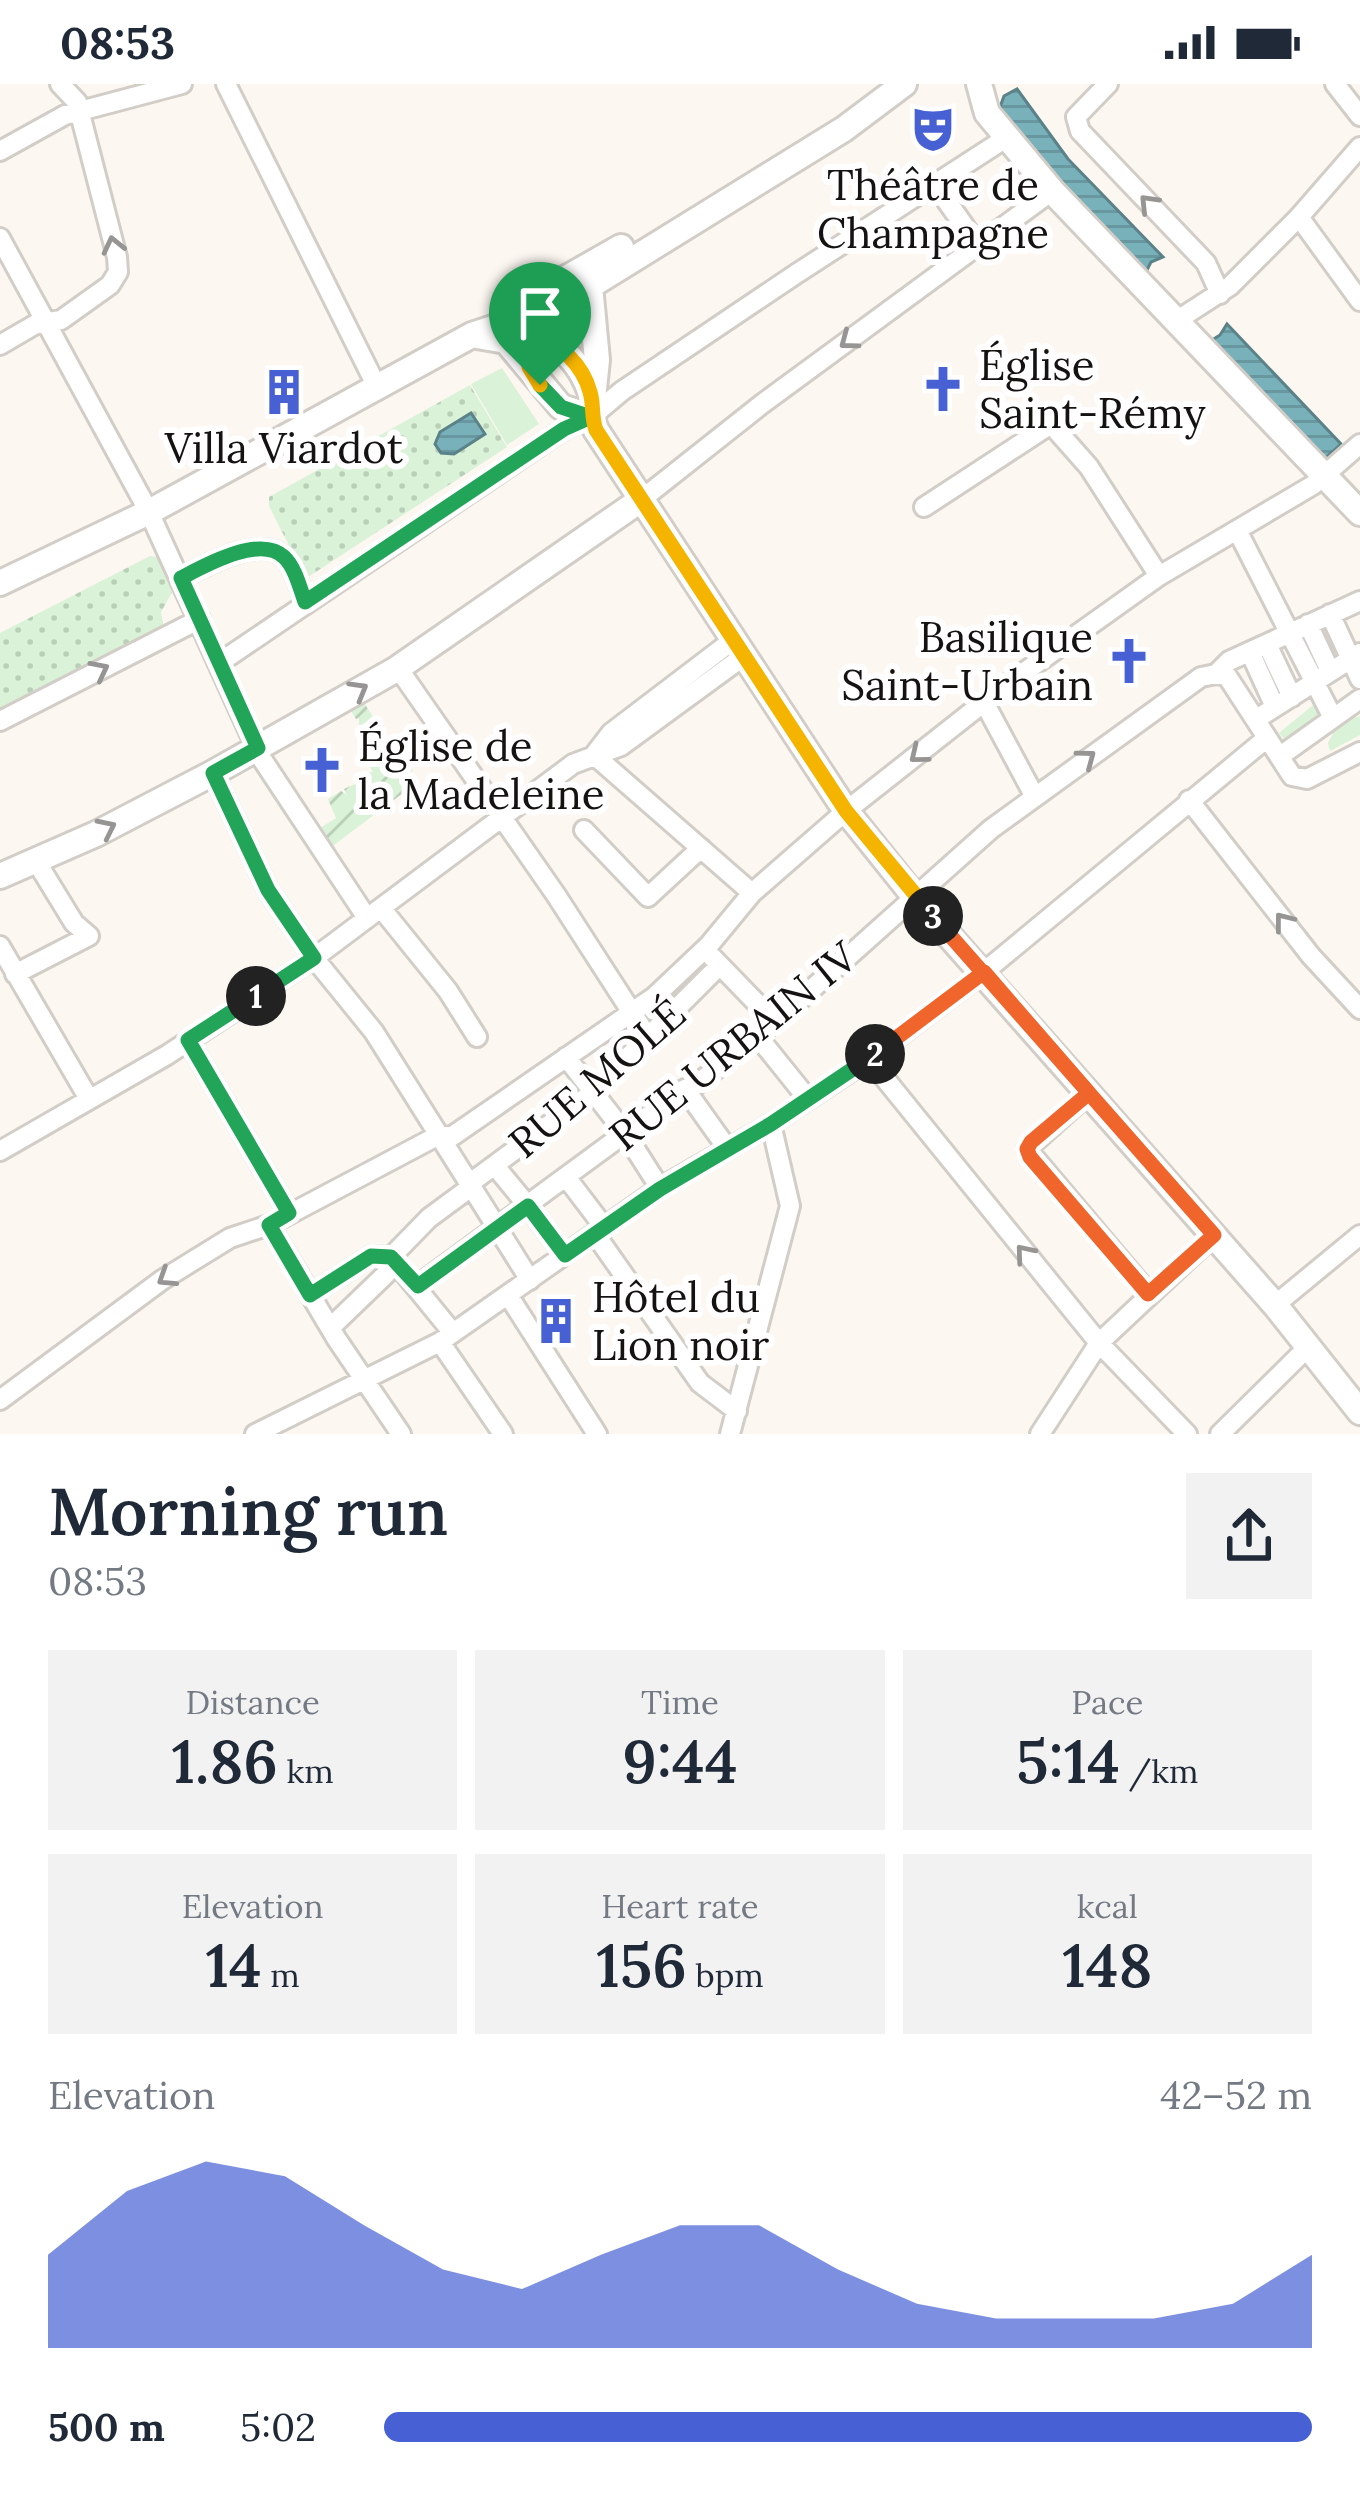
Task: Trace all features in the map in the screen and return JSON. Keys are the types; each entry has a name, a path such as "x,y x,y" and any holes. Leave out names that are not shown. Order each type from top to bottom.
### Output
{"street":[{"path":"0,345 36,324 61,320 110,285 118,272 79,110 60,84"},
{"path":"0,152 79,110 182,84"},
{"path":"226,84 377,386"},
{"path":"0,583 149,512 472,335 521,319 590,286 844,129 904,84"},
{"path":"979,84 987,113 1052,191 1360,513"},
{"path":"993,84 994,109 1004,135"},
{"path":"1108,84 1079,112 1076,124 1206,263 1220,293"},
{"path":"1335,84 1360,116"},
{"path":"521,319 564,280 790,148 867,90"},
{"path":"219,663 1004,135"},
{"path":"1175,322 1220,293 1299,217 1360,147"},
{"path":"934,183 977,244"},
{"path":"0,876 213,773 398,668 642,499 1052,191"},
{"path":"1299,217 1360,301"},
{"path":"0,238 149,512 258,748 314,843 448,991 478,1037"},
{"path":"521,319 564,280"},
{"path":"590,286 597,360 592,408"},
{"path":"521,319 574,361 592,408 642,499 846,811 914,896 1274,1305 1360,1412"},
{"path":"521,319 529,367"},
{"path":"472,335 506,341 561,407 592,408"},
{"path":"924,508 1051,424 1089,466 1159,576"},
{"path":"0,1400 162,1280 230,1238 269,1225 439,1135 451,1137 632,1013 705,949 752,893 984,702 1159,576 1325,476 1360,445"},
{"path":"1237,530 1299,628 1321,685 1327,761"},
{"path":"181,578 220,558 269,550 288,561 305,602"},
{"name":"RUE URBAIN IV","path":"418,1286 525,1202 758,1037 914,896 1035,797 1201,677 1216,674 1229,661 1360,602"},
{"path":"1259,648 1275,707 1356,665 1330,614"},
{"path":"0,721 200,619"},
{"path":"0,1151 188,1040 314,958 573,764 594,754 611,733 738,648"},
{"path":"398,668 649,1039"},
{"path":"1216,674 1227,676 1299,780 1360,752"},
{"path":"1283,754 1360,699"},
{"path":"984,702 1035,797"},
{"path":"255,1434 447,1338 660,1189 771,1124 868,1059 984,972 1267,739"},
{"path":"594,754 752,893"},
{"path":"213,773 268,890 314,958 374,1032 530,1280"},
{"path":"1189,800 1311,956 1360,1009"},
{"path":"584,830 648,897 701,848"},
{"path":"15,974 88,936 74,923 36,861"},
{"path":"0,946 89,1099"},
{"path":"705,949 775,1022"},
{"name":"RUE MOLÉ","path":"335,1323 386,1274 391,1257 429,1218 592,1093 719,966"},
{"path":"758,1037 808,1099"},
{"path":"188,1040 289,1213"},
{"path":"566,1058 625,1133 660,1189"},
{"path":"868,1059 1099,1343 1186,1434"},
{"path":"685,1089 727,1148"},
{"path":"1089,1093 1027,1149 1148,1294"},
{"path":"738,1426 790,1206 771,1124"},
{"path":"495,1166 565,1255"},
{"path":"566,1177 700,1383 738,1426"},
{"path":"269,1225 315,1291 363,1380 400,1434"},
{"path":"1040,1434 1099,1343 1214,1235"},
{"path":"1274,1305 1360,1235"},
{"path":"315,1291 371,1256 391,1257 418,1286 503,1434"},
{"path":"508,1295 597,1434"},
{"path":"1220,1434 1309,1346"}],"green space":[{"path":"502,368 539,424 507,445 471,384"},
{"path":"470,385 507,447 308,577 304,575 269,506 269,497"},
{"path":"150,556 159,557 174,589 161,612 164,628 0,711 0,633"},
{"path":"363,701 393,749 399,746 413,770 400,781 407,790 326,851 314,832 336,818 328,799 341,791 347,795 344,789 366,779 362,772 373,772 370,767 381,757 369,749 376,748 370,744 381,738 371,730 374,725 362,728 366,722 359,726 359,718 351,711"},
{"path":"1318,701 1325,714 1287,743 1279,733"},
{"path":"1360,716 1360,735 1330,751 1328,743 1338,723"}],"water":[{"path":"1017,89 1068,159 1163,257 1151,262 1145,274 1022,141 1000,107 1004,96"},
{"path":"1227,324 1341,444 1321,462 1209,342"},
{"path":"471,413 485,434 454,454 441,453 435,444 440,432"}],"place":[{"name":"Théâtre de Champagne","path":"933,129"},
{"name":"Église Saint-Rémy","path":"943,389"},
{"name":"Villa Viardot","path":"284,392"},
{"name":"Basilique Saint-Urbain","path":"1129,661"},
{"name":"Église de la Madeleine","path":"322,770"},
{"name":"Hôtel du Lion noir","path":"556,1321"}],"route":[{"path":"540,385 529,367 532,328 563,349 587,380 596,430 846,811 914,896 984,972 1214,1235 1148,1294 1030,1157 1031,1142 1089,1093 984,972 868,1059 771,1124 660,1189 565,1255 528,1206 418,1286 391,1257 371,1256 310,1295 269,1225 289,1213 188,1040 314,958 268,890 213,773 258,748 181,578 220,558 269,550 288,561 305,602 564,429 591,417 561,407 540,385"}]}
